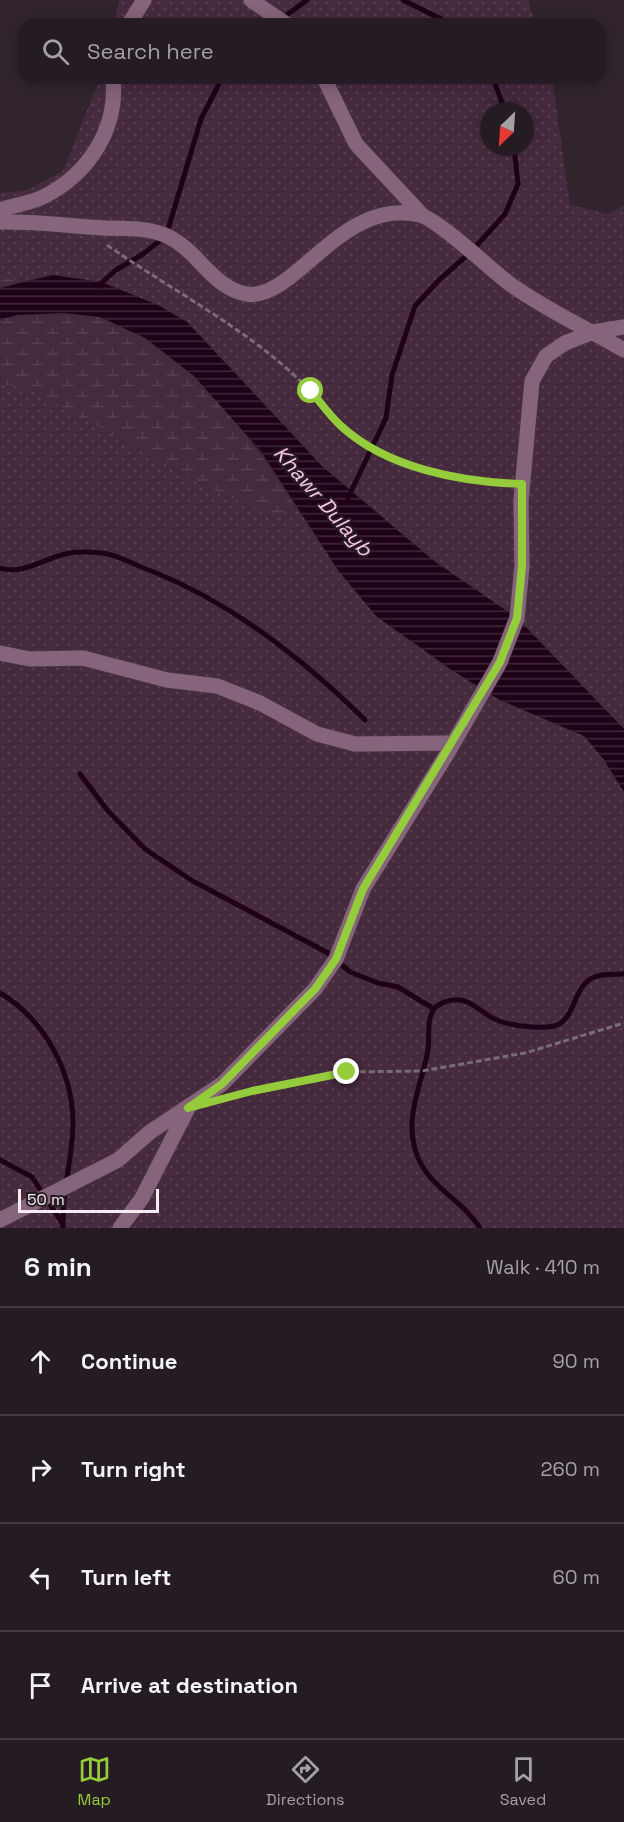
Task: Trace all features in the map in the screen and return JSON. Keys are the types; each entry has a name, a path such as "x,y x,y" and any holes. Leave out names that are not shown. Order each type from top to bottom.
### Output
{"street":[{"path":"133,18 144,0"},
{"path":"250,0 276,18"},
{"path":"0,210 43,197 72,180 96,153 109,122 114,94 113,84"},
{"path":"327,84 356,144 423,216 510,284 547,309 624,350"},
{"path":"0,222 45,221 139,229 166,236 191,251 213,276 230,289 248,294 271,290 338,237 373,216 397,212 423,216"},
{"path":"0,1220 118,1160 150,1132 222,1084 315,989 327,972 336,959 363,889 500,662 517,618 522,566 522,484 532,381 546,356 565,343 593,332 624,327"},
{"path":"0,653 30,659 82,658 167,680 217,686 260,703 317,734 355,744 453,743"},
{"path":"120,1228 142,1198 188,1108"}],"path":[{"path":"99,240 174,291 214,314 268,353 311,391 342,427 373,447 423,470 480,482 522,484"},
{"path":"231,1097 347,1072 422,1071 525,1053 624,1023"}],"green space":[{"path":"120,0 528,0 533,18 115,18"},
{"path":"98,84 553,84 570,205 608,214 624,205 624,729 517,618 434,561 323,467 187,322 158,305 101,282 53,275 30,280 0,278 0,193 27,190 63,171"},
{"path":"0,278 30,280 0,288"},
{"path":"64,313 100,317 131,329 160,347 188,370 238,424 298,510 275,514 224,496 28,388 0,384 0,320 17,315"},
{"path":"0,384 28,388 224,496 275,514 298,510 338,570 376,616 453,671 500,700 584,736 604,759 624,792 624,1228 0,1228"}],"water":[{"name":"Khawr Dulayb","path":"53,275 101,282 158,305 187,322 323,467 434,561 517,618 624,729 624,792 604,760 584,736 500,700 453,671 376,616 338,570 261,451 194,376 145,338 100,317 64,313 17,315 0,320 0,288"}],"waterway":[{"path":"283,18 307,0"},
{"path":"403,0 439,18"},
{"path":"98,286 116,270 143,254 166,236 201,119 219,84"},
{"path":"495,84 502,102"},
{"name":"Khawr Dulayb","path":"348,498 386,418 392,375 415,306 439,280 471,252 505,214 518,184 515,156"},
{"path":"0,568 9,570 27,568 61,555 78,552 107,554 122,558 173,580 233,613 288,652 365,720"},
{"path":"80,774 108,811 145,849 191,880 328,953 350,972 378,983 398,987 434,1009"},
{"path":"480,1228 473,1218 428,1174 421,1164 413,1139 415,1100 428,1050 429,1024 434,1009 446,1002 460,1000 472,1004 493,1019 505,1023 534,1027 554,1026 566,1018 581,989 592,978 624,974"},
{"path":"0,993 16,1004 42,1032 62,1066 68,1085 73,1123 63,1228"},
{"path":"0,1160 32,1177 62,1223"}],"route":[{"path":"311,391 342,427 373,447 423,470 480,482 522,484 522,566 517,618 500,662 447,754 363,889 336,959 327,972 315,989 222,1084 188,1108 252,1091 347,1072"}]}
